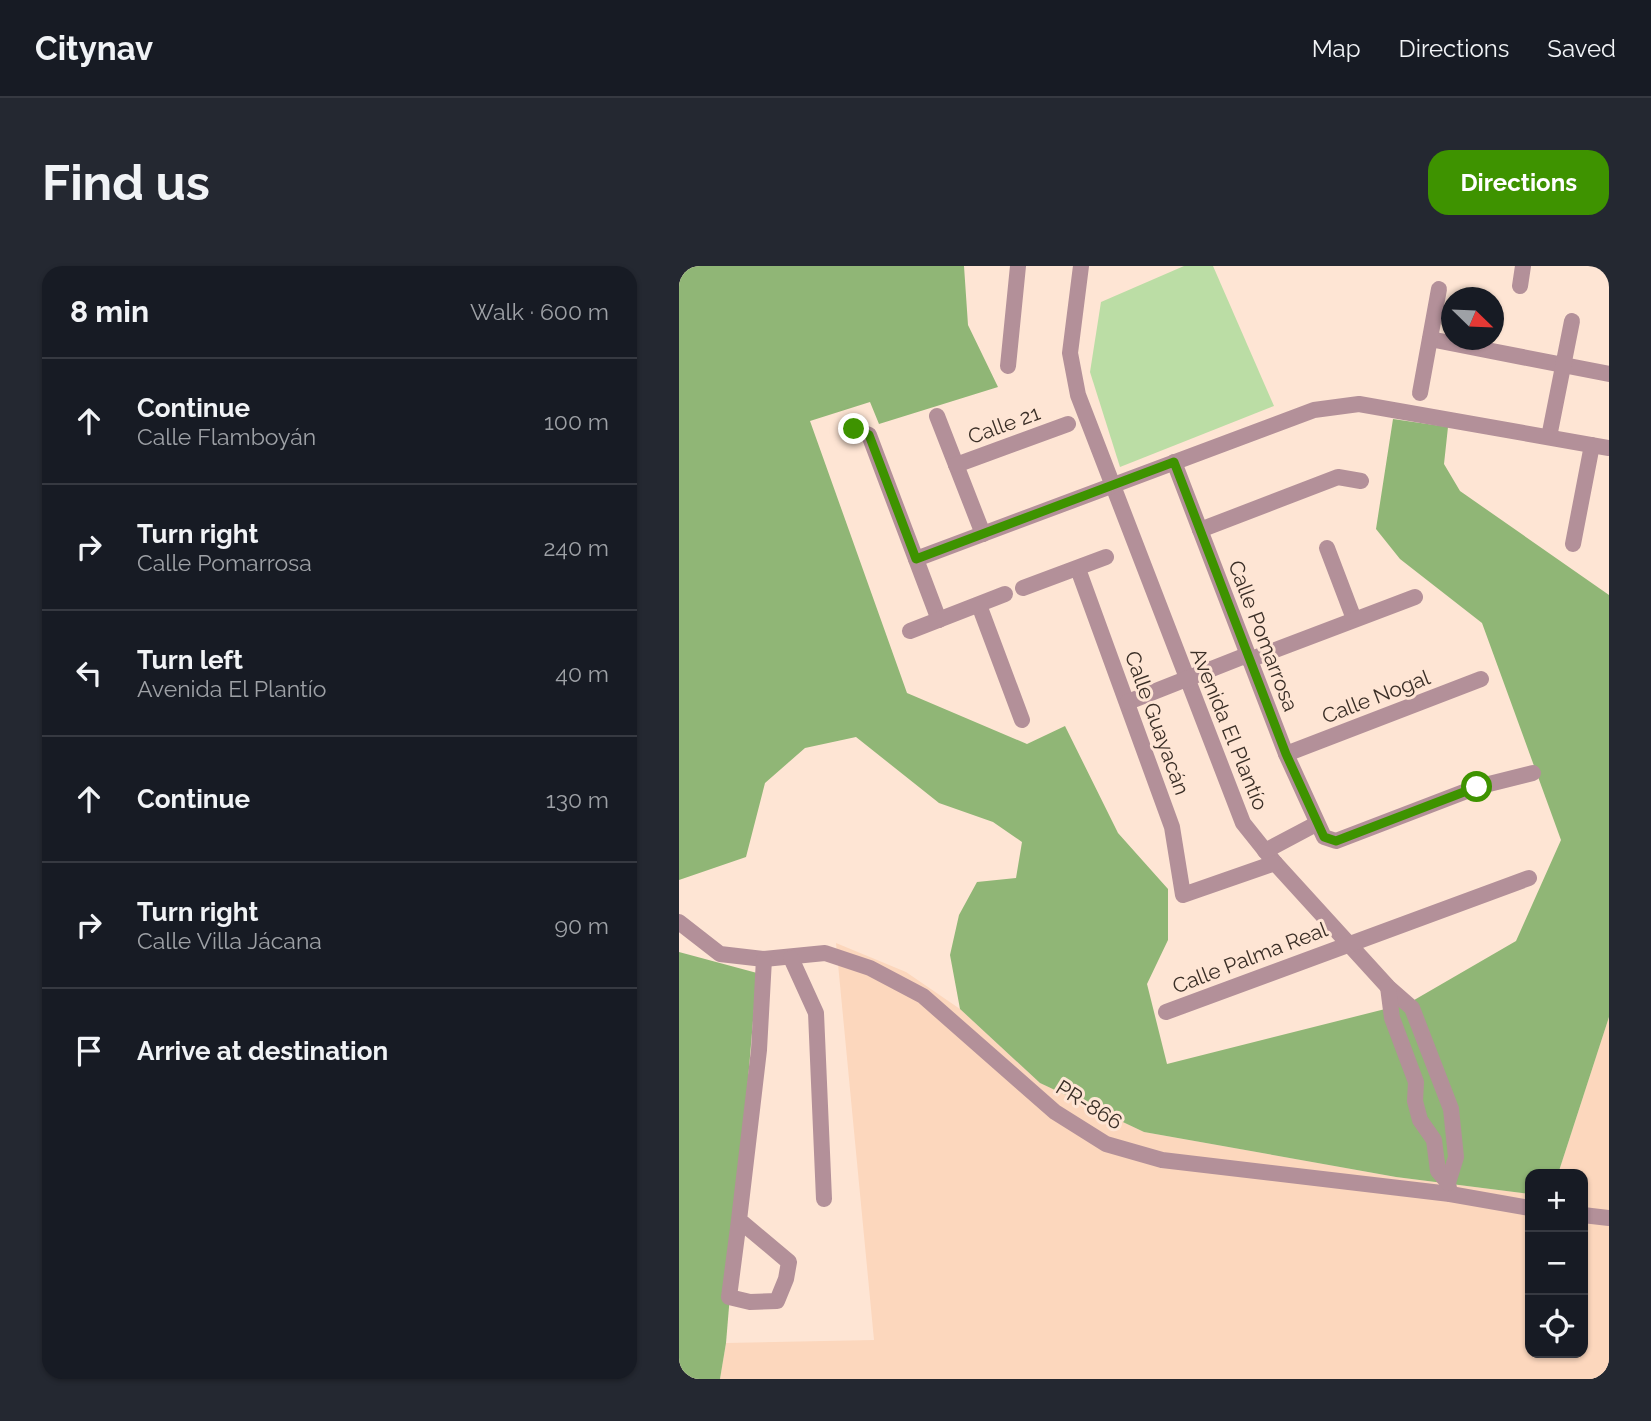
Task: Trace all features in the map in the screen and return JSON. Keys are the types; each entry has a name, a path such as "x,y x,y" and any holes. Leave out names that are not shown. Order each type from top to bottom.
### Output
{"street":[{"path":"1008,366 1018,266"},
{"name":"Avenida El Plantío","path":"1081,266 1070,353 1078,395 1243,823 1270,857 1388,986 1412,1008 1451,1109 1456,1157 1449,1188"},
{"path":"1520,286 1523,266"},
{"path":"1420,393 1439,289"},
{"path":"1549,437 1572,321"},
{"path":"1430,339 1609,374"},
{"path":"916,559 1314,410 1359,404 1609,448"},
{"path":"937,416 983,534"},
{"name":"Calle 21","path":"955,465 1068,424"},
{"path":"854,429 869,435 939,620"},
{"path":"1573,544 1592,445"},
{"name":"Calle Pomarrosa","path":"1174,462 1286,754 1316,824"},
{"path":"1200,530 1338,477 1361,481"},
{"path":"1327,548 1354,619"},
{"path":"1023,588 1106,557"},
{"name":"Calle Guayacán","path":"1078,569 1172,827 1183,895 1270,857"},
{"path":"910,631 1005,594"},
{"path":"1128,702 1415,597"},
{"path":"979,605 1022,720"},
{"name":"Calle Nogal","path":"1286,754 1482,679"},
{"path":"1270,857 1316,824 1324,837 1336,841 1477,787 1533,773"},
{"name":"Calle Palma Real","path":"1166,1012 1529,878"},
{"name":"PR-866","path":"679,922 720,954 764,960 825,953 870,968 923,996 1055,1112 1106,1144 1162,1160 1449,1188 1525,1207"},
{"path":"791,958 816,1013 824,1199"},
{"path":"739,1220 789,1262 786,1279 777,1301 750,1302 729,1297 759,1050 764,960"},
{"path":"1388,986 1392,1018 1416,1082 1415,1101 1420,1120 1434,1140 1438,1171 1449,1188"},
{"path":"1416,1082 1437,1076"},
{"path":"1434,1140 1454,1136"},
{"path":"1588,1216 1609,1218"}],"shaded area":[{"path":"836,943 906,972 960,1009 1040,1083 1144,1132 1396,1177 1525,1193 1525,1358 1588,1358 1588,1169 1560,1169 1609,1017 1609,1379 720,1379 726,1343 874,1340"}],"green space":[{"path":"679,266 964,266 968,325 998,387 879,424 870,402 810,421 907,693 1027,744 1065,726 1118,833 1168,889 1168,940 1147,984 1167,1064 1409,1003 1516,941 1561,840 1482,623 1400,559 1376,529 1393,419 1448,427 1444,464 1460,491 1609,595 1609,1017 1560,1169 1525,1169 1525,1193 1396,1177 1144,1132 1040,1083 960,1009 950,955 959,915 977,882 1016,878 1022,842 993,822 939,803 856,737 805,748 765,783 746,857 679,880"},
{"path":"1184,266 1213,266 1274,406 1120,467 1090,372 1101,302"},
{"path":"679,952 757,973 726,1343 720,1379 679,1379"}],"route":[{"path":"854,429 869,435 916,559 1174,462 1286,754 1324,837 1336,841 1477,787"}]}
